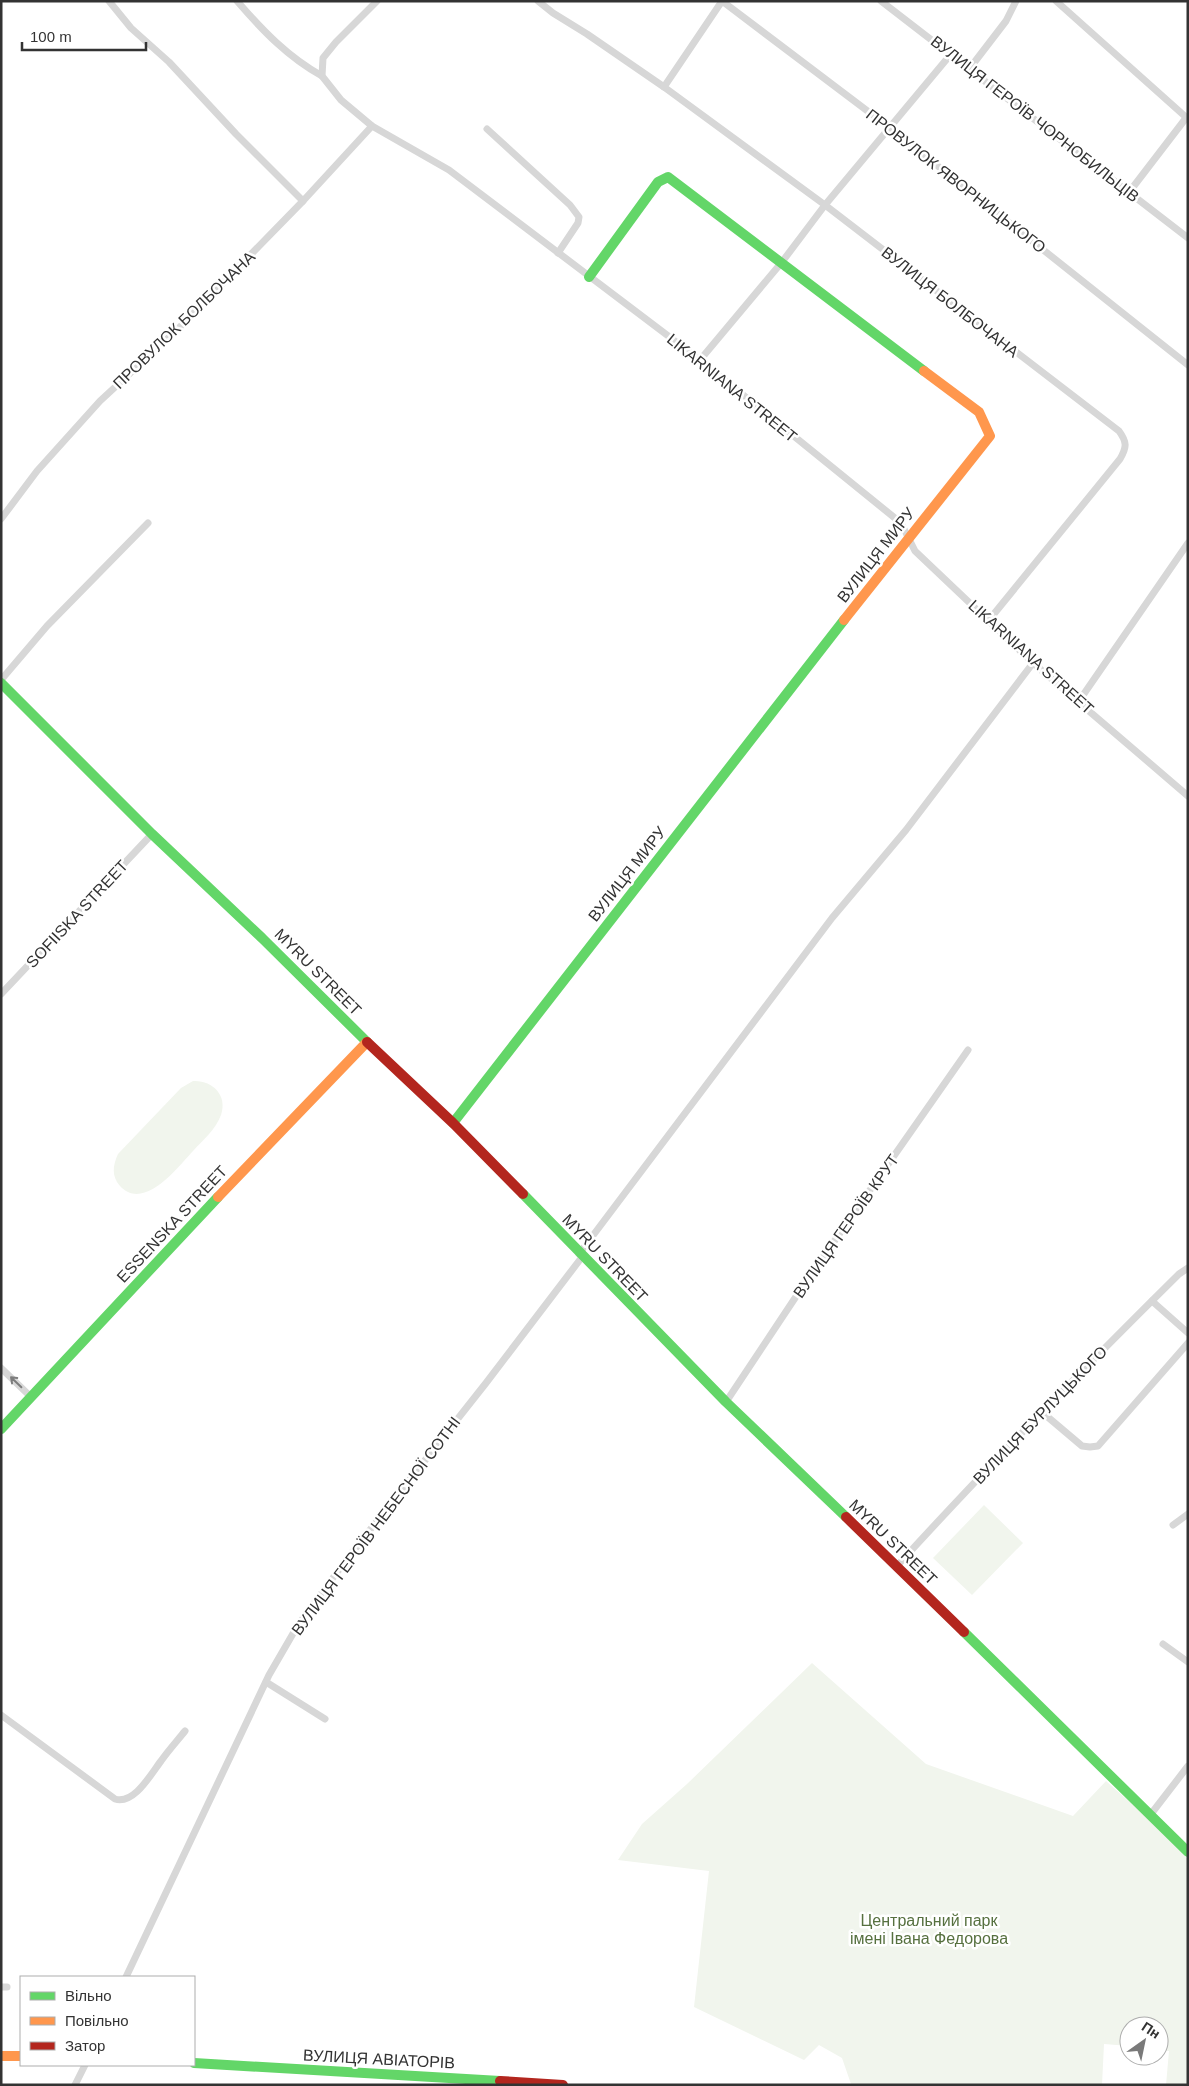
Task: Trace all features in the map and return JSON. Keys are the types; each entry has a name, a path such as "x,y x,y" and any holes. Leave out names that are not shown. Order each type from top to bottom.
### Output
{"street":[{"path":"109,1 131,28 168,62 236,134 304,201"},
{"name":"LIKARNIANA STREET","path":"237,1 261,29 289,55 322,76 341,100 372,126 449,170 700,360 901,523 916,551 1033,663 1188,796"},
{"path":"322,76 323,58 336,42 377,1"},
{"name":"ВУЛИЦЯ БОЛБОЧАНА","path":"538,1 552,13 587,34 664,87 826,205 1119,431 1126,441 1126,450 1120,459 989,620"},
{"path":"664,87 722,1"},
{"name":"ПРОВУЛОК ЯВОРНИЦЬКОГО","path":"722,1 890,128 1188,365"},
{"name":"ВУЛИЦЯ ГЕРОЇВ ЧОРНОБИЛЬЦІВ","path":"881,1 1130,191 1188,238"},
{"path":"970,68 1006,21 1016,1"},
{"path":"1056,1 1187,118 1130,191"},
{"path":"700,360 951,54"},
{"name":"ПРОВУЛОК БОЛБОЧАНА","path":"1,519 36,471 100,401 178,329 304,201 372,126"},
{"path":"487,130 570,205 579,217 578,223 558,253"},
{"name":"ВУЛИЦЯ МИРУ","path":"453,1123 908,537 990,436 979,412 668,177 658,182 589,276"},
{"path":"1,682 47,626 148,523"},
{"path":"1079,701 1185,553 1188,543"},
{"name":"ВУЛИЦЯ ГЕРОЇВ НЕБЕСНОЇ СОТНІ","path":"126,1976 266,1682 298,1625 347,1559 486,1384 832,918 906,830 1033,663"},
{"name":"MYRU STREET","path":"1,682 152,834 453,1123 726,1402 897,1566 1188,1852"},
{"name":"SOFIISKA STREET","path":"1,994 152,834"},
{"name":"ESSENSKA STREET","path":"1,1428 268,1143 367,1042"},
{"name":"ВУЛИЦЯ ГЕРОЇВ КРУТ","path":"726,1402 968,1050"},
{"name":"ВУЛИЦЯ БУРЛУЦЬКОГО","path":"897,1566 972,1484 1179,1274 1188,1268"},
{"path":"1152,1301 1188,1333"},
{"path":"1043,1413 1082,1446 1098,1446 1188,1342"},
{"path":"1,1368 30,1396"},
{"path":"1173,1525 1188,1514"},
{"path":"1163,1644 1188,1662"},
{"path":"266,1682 325,1719"},
{"path":"1,1715 120,1801 126,1799 144,1785 185,1730"},
{"path":"1151,1814 1188,1766"},
{"path":"1,2056 20,2056"},
{"name":"ВУЛИЦЯ АВІАТОРІВ","path":"195,2064 413,2080 563,2085"},
{"path":"75,2085 84,2066"}],"green space":[{"path":"193,1081 206,1083 217,1090 223,1108 219,1120 213,1130 170,1176 150,1191 139,1194 129,1193 120,1186 115,1178 114,1166 118,1154 181,1088"},
{"path":"984,1505 1023,1543 972,1595 933,1558"},
{"name":"Центральний парк імені Івана Федорова","path":"812,1663 926,1764 1073,1816 1106,1781 1158,1827 1188,1859 1188,2085 1166,2085 1169,2066 1169,2016 1119,2016 1119,2045 1104,2044 1102,2085 858,2085 851,2084 842,2058 819,2045 804,2060 694,2007 709,1871 618,1860 642,1824 687,1784"}],"traffic: fast":[{"path":"589,277 658,182 668,177 924,371"},
{"path":"453,1123 844,620"},
{"path":"1,683 152,834 262,938 367,1042"},
{"path":"523,1194 726,1402 846,1517"},
{"path":"1,1429 218,1197"},
{"path":"964,1632 1188,1852"},
{"path":"195,2063 500,2081"}],"traffic: slow":[{"path":"844,620 990,436 979,412 924,371"},
{"path":"218,1197 367,1042"},
{"path":"1,2056 20,2056"}],"traffic: jam":[{"path":"367,1042 453,1123 523,1194"},
{"path":"846,1517 964,1632"},
{"path":"500,2081 563,2085"}]}
